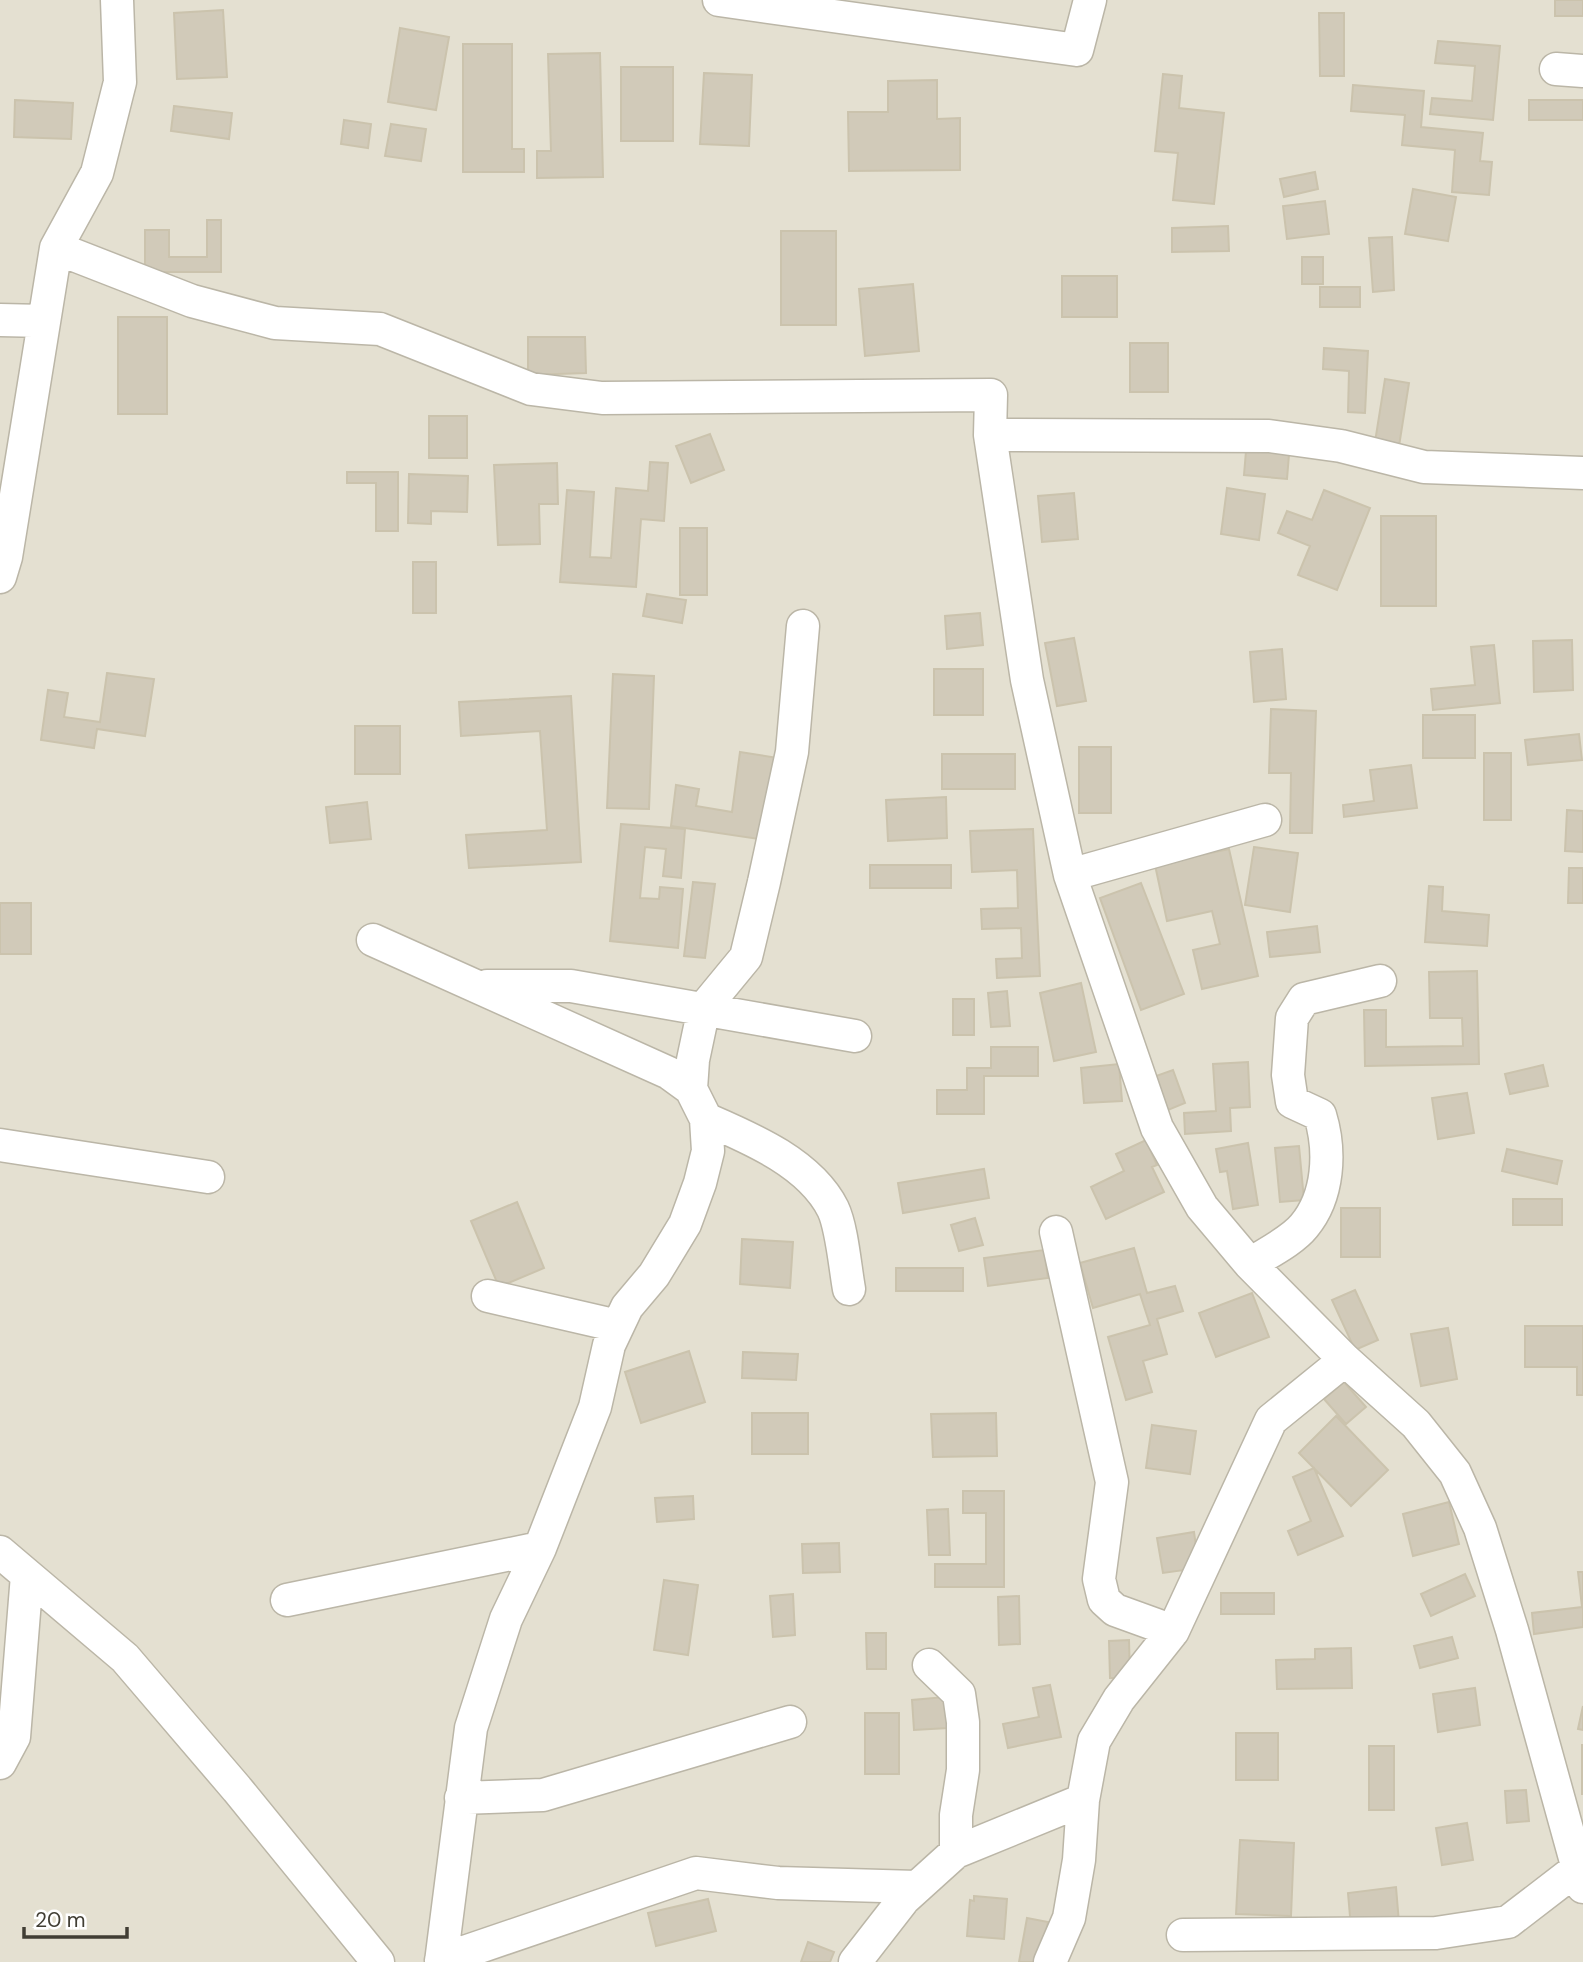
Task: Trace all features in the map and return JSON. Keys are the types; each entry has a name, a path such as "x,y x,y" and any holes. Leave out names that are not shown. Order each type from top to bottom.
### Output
{"street":[{"path":"0,577 6,557 56,248 97,173 120,82 117,0"},
{"path":"719,0 1077,50 1090,0"},
{"path":"56,248 192,301 275,323 380,328 531,389 602,398 991,394 989,435 1027,680 1070,875 1157,1129 1202,1207 1250,1265 1345,1360 1416,1424 1455,1473 1480,1528 1512,1630 1580,1878 1508,1922 1437,1933 1183,1935"},
{"path":"0,320 44,321"},
{"path":"989,435 1269,436 1341,446 1424,467 1583,473"},
{"path":"691,1089 693,1060 704,1009 746,957 792,752 803,625"},
{"path":"1070,875 1265,820"},
{"path":"373,940 669,1073 691,1089 706,1119 708,1151 685,1223 654,1275 627,1307 609,1345 595,1407 540,1548 506,1619 471,1728 441,1961 696,1873 778,1884 917,1888"},
{"path":"1250,1265 1303,1227 1321,1199 1327,1152 1325,1132 1320,1115 1292,1102 1289,1090 1292,1018 1304,999 1380,981"},
{"path":"475,986 571,986 855,1036"},
{"path":"706,1119 735,1131 804,1172 833,1209 849,1289"},
{"path":"0,1145 208,1177"},
{"path":"1056,1232 1112,1482 1099,1578 1104,1600 1115,1610 1173,1631"},
{"path":"488,1296 618,1326"},
{"path":"1050,1962 1069,1918 1079,1860 1083,1800 1094,1741 1119,1699 1173,1631 1271,1420 1345,1360"},
{"path":"288,1600 540,1548"},
{"path":"0,1552 125,1658 237,1789 377,1961"},
{"path":"0,1763 14,1737 27,1574"},
{"path":"929,1665 959,1694 963,1723 963,1770 956,1815 957,1852"},
{"path":"461,1798 542,1795 790,1722"},
{"path":"855,1962 904,1899 957,1852 1083,1800"}],"shaded area":[{"path":"0,0 1583,0 1583,1962 0,1962"}],"building":[{"path":"1555,0 1583,0 1583,16 1555,16"},
{"path":"223,10 227,77 177,79 174,13"},
{"path":"1319,13 1344,13 1344,76 1320,76"},
{"path":"400,28 449,37 436,110 388,102"},
{"path":"1438,41 1500,46 1493,120 1430,114 1432,98 1472,101 1475,66 1435,63"},
{"path":"463,44 512,44 512,149 524,149 524,172 463,172"},
{"path":"600,53 603,177 537,178 537,151 551,151 548,54"},
{"path":"621,67 673,67 673,141 621,141"},
{"path":"704,73 752,75 749,146 700,144"},
{"path":"1163,74 1182,76 1179,108 1224,113 1214,204 1173,200 1178,153 1155,151"},
{"path":"937,80 937,119 960,118 960,170 849,171 848,112 888,112 888,81"},
{"path":"1353,85 1424,91 1421,127 1483,133 1480,161 1492,162 1489,195 1452,192 1455,150 1402,145 1405,115 1351,111"},
{"path":"15,100 73,103 71,139 14,137"},
{"path":"1529,100 1583,100 1583,120 1529,120"},
{"path":"174,106 232,113 229,139 171,131"},
{"path":"344,120 371,124 368,148 341,144"},
{"path":"391,124 426,129 421,161 385,156"},
{"path":"1315,172 1318,189 1284,197 1280,179"},
{"path":"1413,189 1456,197 1448,241 1405,234"},
{"path":"1325,201 1329,234 1287,239 1283,206"},
{"path":"207,220 221,220 221,272 145,272 145,230 169,230 169,257 207,257"},
{"path":"1228,226 1229,251 1172,252 1172,228"},
{"path":"781,231 836,231 836,325 781,325"},
{"path":"1392,237 1394,290 1373,292 1369,238"},
{"path":"1302,257 1323,257 1323,284 1302,284"},
{"path":"1062,276 1117,276 1117,317 1062,317"},
{"path":"913,284 919,351 865,356 859,289"},
{"path":"1320,287 1360,287 1360,307 1320,307"},
{"path":"118,317 167,317 167,414 118,414"},
{"path":"528,337 585,337 586,373 528,375"},
{"path":"1130,343 1168,343 1168,392 1130,392"},
{"path":"1324,348 1368,351 1365,413 1348,412 1349,371 1323,369"},
{"path":"1385,379 1409,383 1399,446 1375,442"},
{"path":"429,416 467,416 467,458 429,458"},
{"path":"710,434 724,470 691,483 676,446"},
{"path":"1247,439 1290,442 1287,479 1244,475"},
{"path":"650,462 668,463 664,521 641,519 636,587 560,582 567,490 594,492 590,557 611,558 616,488 648,491"},
{"path":"557,463 558,504 539,504 540,544 498,545 494,465"},
{"path":"347,472 398,472 398,531 376,531 376,483 347,483"},
{"path":"409,474 468,476 467,512 431,511 431,524 408,523"},
{"path":"1227,488 1265,494 1259,540 1221,534"},
{"path":"1324,490 1370,508 1337,590 1298,575 1310,546 1278,533 1287,511 1312,520"},
{"path":"1074,493 1078,539 1042,542 1038,496"},
{"path":"1381,516 1436,516 1436,606 1381,606"},
{"path":"680,528 707,528 707,595 680,595"},
{"path":"413,562 436,562 436,613 413,613"},
{"path":"647,594 686,600 682,623 643,616"},
{"path":"980,613 983,645 947,649 945,616"},
{"path":"1074,638 1086,701 1057,706 1045,643"},
{"path":"1572,640 1573,690 1534,692 1533,641"},
{"path":"1494,645 1500,703 1433,710 1431,689 1475,685 1471,647"},
{"path":"1282,649 1286,699 1254,702 1250,652"},
{"path":"934,669 983,669 983,715 934,715"},
{"path":"107,673 154,679 145,736 97,729 94,748 41,740 48,690 68,693 64,717 100,722"},
{"path":"613,674 654,676 649,809 607,808"},
{"path":"571,696 581,862 469,868 466,835 547,830 540,731 461,736 459,702"},
{"path":"1271,709 1316,711 1312,833 1290,833 1291,773 1269,773"},
{"path":"1423,715 1475,715 1475,758 1423,758"},
{"path":"355,726 400,726 400,774 355,774"},
{"path":"1579,734 1582,760 1528,765 1525,740"},
{"path":"1079,747 1111,747 1111,813 1079,813"},
{"path":"740,752 778,758 766,840 671,826 676,785 699,789 696,806 732,812"},
{"path":"1484,753 1511,753 1511,820 1484,820"},
{"path":"942,754 1015,754 1015,789 942,789"},
{"path":"1411,765 1417,808 1344,817 1343,805 1374,801 1370,770"},
{"path":"946,797 947,838 888,841 886,800"},
{"path":"367,802 371,839 330,843 326,807"},
{"path":"1567,810 1583,811 1583,852 1565,851"},
{"path":"621,824 685,829 681,878 663,876 666,849 645,847 640,898 659,899 660,887 683,889 678,948 610,941"},
{"path":"1033,829 1040,976 997,978 996,959 1022,958 1021,928 982,929 981,909 1018,908 1017,870 972,872 970,831"},
{"path":"1254,847 1298,853 1290,912 1245,905"},
{"path":"1229,849 1258,976 1202,989 1193,950 1220,944 1212,911 1167,921 1155,865"},
{"path":"870,865 951,865 951,888 870,888"},
{"path":"1569,868 1583,868 1583,903 1568,903"},
{"path":"693,882 715,884 705,958 684,956"},
{"path":"1141,883 1184,994 1141,1010 1100,898"},
{"path":"1429,886 1443,887 1442,911 1489,915 1487,946 1425,942"},
{"path":"0,903 31,903 31,954 0,954"},
{"path":"1317,926 1320,952 1270,957 1267,932"},
{"path":"1477,971 1479,1064 1365,1066 1364,1010 1386,1010 1386,1047 1463,1046 1462,1018 1430,1018 1429,972"},
{"path":"1081,983 1096,1052 1054,1061 1040,993"},
{"path":"1007,991 1010,1026 991,1027 988,993"},
{"path":"953,999 974,999 974,1035 953,1035"},
{"path":"991,1047 1038,1047 1038,1076 984,1076 984,1114 937,1114 937,1090 967,1090 967,1068 991,1068"},
{"path":"1248,1062 1250,1107 1230,1108 1231,1131 1185,1134 1184,1113 1216,1111 1213,1064"},
{"path":"1119,1064 1122,1101 1084,1103 1081,1068"},
{"path":"1543,1065 1548,1086 1510,1094 1505,1074"},
{"path":"1173,1070 1185,1103 1168,1110 1156,1076"},
{"path":"1467,1093 1474,1133 1438,1139 1432,1098"},
{"path":"1146,1140 1157,1165 1152,1167 1164,1192 1106,1219 1091,1187 1124,1171 1116,1154"},
{"path":"1248,1143 1258,1205 1233,1209 1227,1171 1220,1172 1216,1149"},
{"path":"1299,1146 1304,1200 1280,1202 1275,1148"},
{"path":"1507,1149 1562,1161 1557,1184 1502,1171"},
{"path":"984,1169 989,1198 903,1213 898,1183"},
{"path":"1513,1199 1562,1199 1562,1225 1513,1225"},
{"path":"517,1202 544,1268 499,1287 471,1221"},
{"path":"1341,1208 1380,1208 1380,1257 1341,1257"},
{"path":"975,1218 983,1245 959,1251 951,1225"},
{"path":"742,1239 793,1242 790,1288 740,1284"},
{"path":"1134,1248 1147,1293 1175,1286 1183,1311 1157,1319 1167,1354 1143,1361 1152,1392 1126,1400 1108,1337 1150,1325 1140,1294 1093,1308 1080,1263"},
{"path":"1044,1250 1048,1278 988,1286 984,1258"},
{"path":"896,1268 963,1268 963,1291 896,1291"},
{"path":"1355,1290 1378,1340 1355,1350 1332,1300"},
{"path":"1252,1293 1269,1337 1216,1357 1199,1313"},
{"path":"1525,1326 1583,1326 1583,1395 1577,1395 1577,1367 1525,1367"},
{"path":"1448,1328 1457,1379 1421,1386 1411,1334"},
{"path":"689,1351 705,1402 641,1423 625,1372"},
{"path":"743,1352 798,1354 796,1380 742,1378"},
{"path":"1344,1382 1366,1407 1346,1424 1324,1399"},
{"path":"752,1413 808,1413 808,1454 752,1454"},
{"path":"996,1413 997,1456 933,1457 931,1414"},
{"path":"1336,1416 1388,1470 1351,1506 1299,1453"},
{"path":"1152,1425 1196,1431 1190,1474 1146,1468"},
{"path":"1314,1468 1343,1536 1298,1555 1288,1531 1311,1521 1293,1477"},
{"path":"963,1491 1004,1491 1004,1587 935,1587 935,1564 986,1564 986,1513 963,1513"},
{"path":"693,1496 694,1519 657,1522 655,1498"},
{"path":"1449,1502 1459,1544 1413,1556 1403,1514"},
{"path":"948,1509 950,1555 929,1555 927,1510"},
{"path":"1194,1532 1199,1568 1163,1573 1157,1538"},
{"path":"839,1543 840,1572 803,1573 802,1544"},
{"path":"1578,1572 1583,1572 1583,1627 1534,1634 1532,1613 1582,1607"},
{"path":"1465,1574 1475,1596 1431,1616 1421,1594"},
{"path":"664,1580 698,1585 688,1655 654,1650"},
{"path":"1221,1593 1274,1593 1274,1614 1221,1614"},
{"path":"793,1594 795,1635 773,1637 770,1596"},
{"path":"1019,1596 1020,1644 999,1645 998,1597"},
{"path":"866,1633 886,1633 886,1669 867,1669"},
{"path":"1452,1637 1458,1658 1420,1668 1414,1646"},
{"path":"1129,1640 1130,1678 1110,1678 1109,1641"},
{"path":"1351,1648 1352,1688 1277,1689 1276,1660 1315,1659 1315,1649"},
{"path":"1050,1685 1061,1737 1008,1748 1003,1724 1039,1717 1033,1688"},
{"path":"1475,1688 1480,1725 1438,1732 1433,1694"},
{"path":"945,1697 948,1728 914,1730 912,1700"},
{"path":"1583,1706 1583,1730 1578,1729"},
{"path":"865,1713 899,1713 899,1774 865,1774"},
{"path":"1236,1733 1278,1733 1278,1780 1236,1780"},
{"path":"1583,1745 1583,1794 1582,1794"},
{"path":"1369,1746 1394,1746 1394,1810 1369,1810"},
{"path":"1526,1790 1529,1821 1507,1823 1505,1791"},
{"path":"1467,1823 1473,1860 1442,1865 1436,1828"},
{"path":"1240,1840 1294,1843 1291,1916 1236,1914"},
{"path":"1396,1887 1399,1923 1351,1928 1348,1893"},
{"path":"974,1896 1007,1899 1004,1939 967,1936 970,1900 974,1901"},
{"path":"708,1899 716,1931 656,1946 648,1913"},
{"path":"1027,1918 1048,1922 1040,1962 1019,1962"},
{"path":"808,1942 834,1952 830,1962 801,1962"}]}
